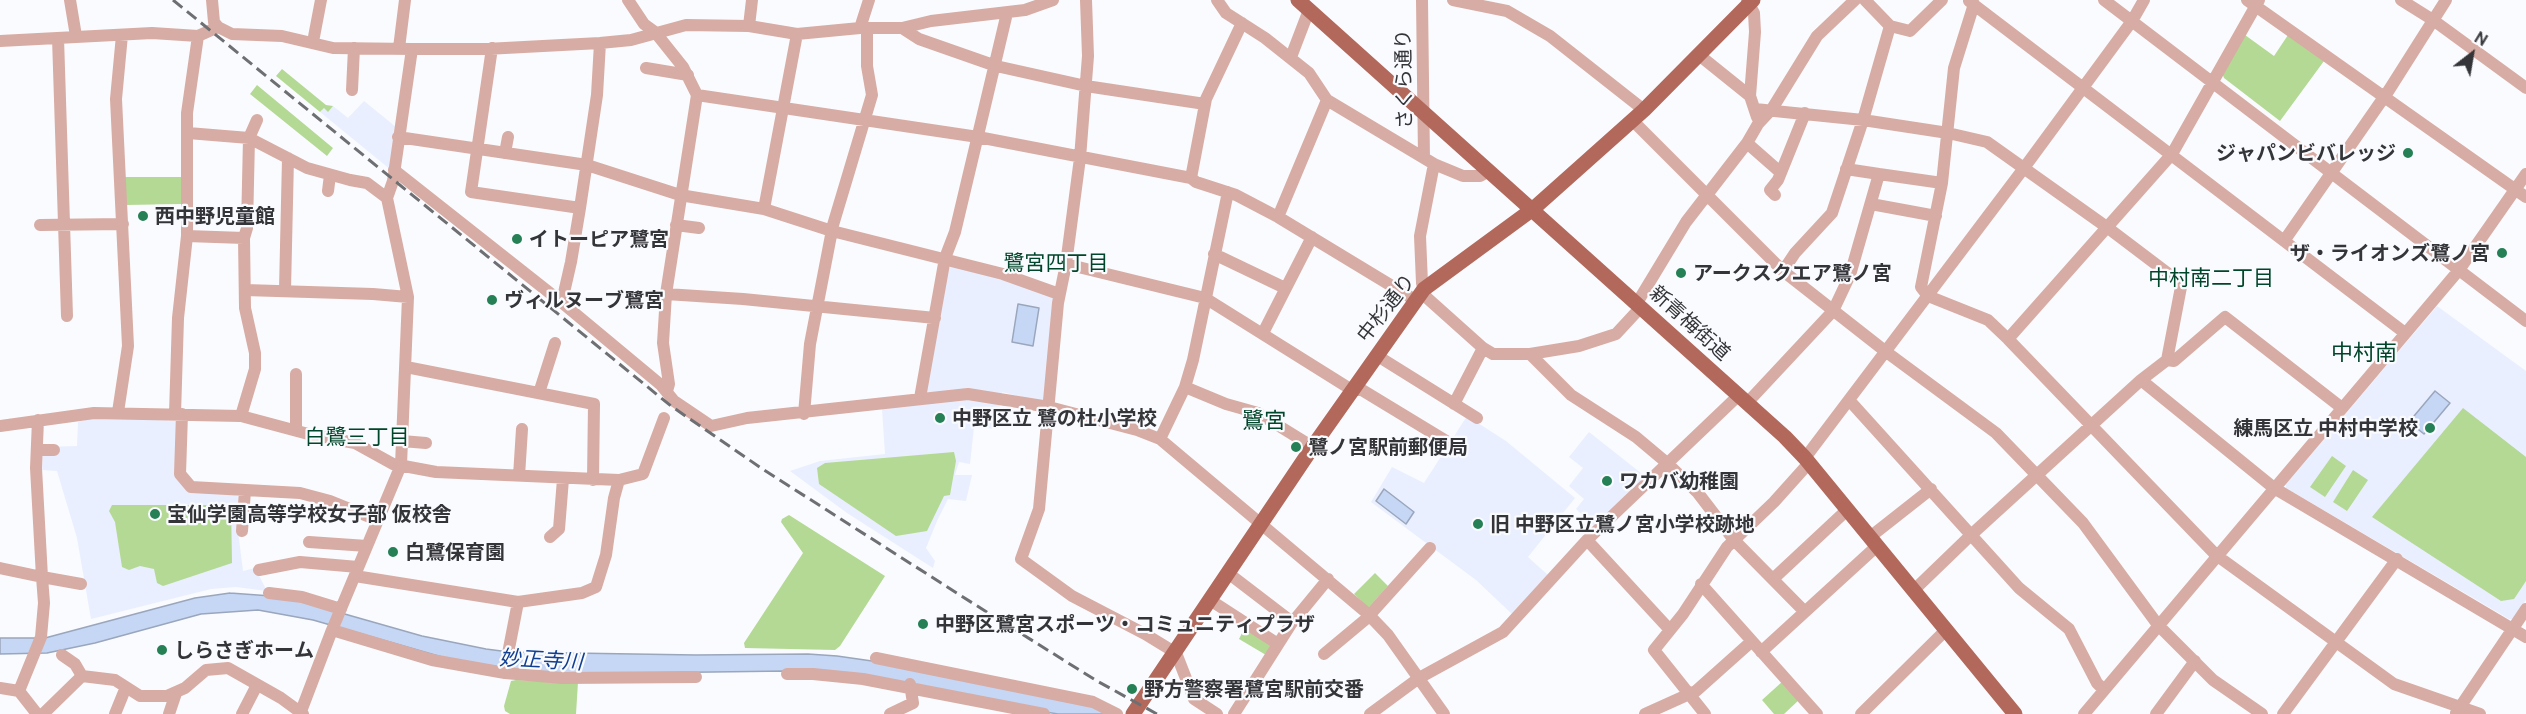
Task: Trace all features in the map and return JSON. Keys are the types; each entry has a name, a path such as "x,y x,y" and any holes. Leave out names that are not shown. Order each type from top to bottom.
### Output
{"main road":[{"name":"中杉通り","path":"1133,714 1261,523 1419,295 1533,209 1644,110 1750,1"},
{"name":"新青梅街道","path":"1304,5 1743,399 1807,461 2015,714"}],"street":[{"path":"70,0 76,36"},
{"path":"212,0 212,13 218,27 232,34 282,36 333,48 405,49 600,43 631,40 686,25 749,26 797,33 864,28 902,28 931,21 1025,10 1053,0"},
{"path":"313,42 321,0"},
{"path":"82,676 115,680 140,696 167,696 176,693 206,670 228,668 301,713 333,628 401,465 408,297 387,198 394,170 398,137 405,49 405,0"},
{"path":"628,0 644,24 655,32 688,75 698,95 680,195 666,294 663,343 669,384 667,392"},
{"path":"749,26 752,0"},
{"path":"804,414 810,345 832,231 872,95 864,28 869,0"},
{"path":"1086,0 1086,86 1080,158 1066,264 1059,294 1040,508 1021,559 1072,596 1176,653 1194,699 1217,714"},
{"path":"1217,0 1226,13 1291,57 1309,73 1327,100 1429,161 1463,176 1480,176 1489,171"},
{"name":"さくら通り","path":"1419,295 1420,236 1429,161 1425,113 1422,0"},
{"path":"1453,0 1507,11 1579,57 1644,110"},
{"path":"698,95 978,138 1191,178 1196,182 1228,192 1278,217 1426,297 1483,348 1493,354 1530,354 1579,346 1616,334 1639,305 1686,222 1747,143 1758,124 1772,109 1817,36 1855,0"},
{"path":"1865,0 1890,26 1910,31 1942,0"},
{"path":"2104,0 2526,321"},
{"path":"1705,714 1654,650 1683,614 1701,584 1734,540 1807,461 1885,351 2132,21 2144,0"},
{"path":"2401,0 2433,20 2526,88"},
{"path":"2284,241 2332,174 2446,0"},
{"path":"1750,1 1754,13 1755,32 1750,96 1758,124"},
{"path":"2405,333 1971,2 1954,68 1942,183 1921,287 1928,296 1988,320 2216,555 2394,684 2457,710 2480,714"},
{"path":"2008,339 2172,154 2213,82 2254,2 2383,97 2391,100 2521,193"},
{"path":"1291,57 1304,5"},
{"path":"920,398 945,258 955,232 1007,13"},
{"path":"1191,178 1204,104 1242,23"},
{"path":"1784,272 1795,253 1832,213 1863,120 1890,26"},
{"path":"0,41 76,36 198,36 218,27"},
{"path":"902,28 919,39 996,66 1086,86 1204,104"},
{"path":"764,209 797,33"},
{"path":"118,412 128,346 116,99 122,35"},
{"path":"198,36 187,113 187,236 178,318 180,474 191,487 300,493 330,501 377,520"},
{"path":"58,38 67,316"},
{"path":"560,301 571,262 587,165 597,95 600,43"},
{"path":"352,90 354,48"},
{"path":"492,48 471,192 580,208"},
{"path":"1699,55 1750,96"},
{"path":"646,68 688,75"},
{"path":"1278,217 1327,100"},
{"path":"1755,109 1863,120 1948,133 1987,142 2108,228 2178,281 2181,287 2167,360 2091,424 1914,590"},
{"path":"1775,195 1770,190 1805,113"},
{"path":"241,416 243,392 255,369 255,353 245,308 244,238 247,228 249,138 257,120"},
{"path":"1637,125 1784,272 1885,351 1996,433 2083,523 2158,625 2213,680 2262,714"},
{"path":"188,133 249,138 308,168 367,183 387,198"},
{"path":"398,137 587,165 680,195 764,209 832,231 945,258 1059,294"},
{"path":"506,153 508,138"},
{"path":"1747,143 1780,172"},
{"path":"285,290 288,158"},
{"path":"1846,169 1942,183"},
{"path":"394,170 560,301 667,392 674,401 711,426 747,418 804,414 920,398 968,394 1049,407 1137,430 1160,439 1368,614 1388,635 1444,714"},
{"path":"1370,714 1419,678 1503,632 1587,540 1667,463 1743,399 1833,311 1850,275 1879,174"},
{"path":"2084,714 2459,270 2521,193 2526,174"},
{"path":"328,191 330,175"},
{"path":"1160,439 1185,387 1193,360 1228,192"},
{"path":"1871,204 1936,216"},
{"path":"40,225 123,224"},
{"path":"676,225 699,228"},
{"path":"187,236 244,238"},
{"path":"1263,333 1312,237"},
{"path":"1214,254 1285,288"},
{"path":"1066,264 1205,298 1352,390 1362,390 1446,441"},
{"path":"245,290 408,297"},
{"path":"666,294 935,318"},
{"path":"2167,360 2174,361 2225,317 2342,408"},
{"path":"539,393 555,343"},
{"path":"1454,404 1483,348"},
{"path":"1530,354 1571,395 1636,436 1667,463 1698,493 1734,540 1805,612"},
{"path":"1376,355 1477,418"},
{"path":"406,367 594,404 593,480"},
{"path":"296,374 296,430"},
{"path":"2141,380 2274,488 2526,637"},
{"path":"1185,387 1226,404 1258,413 1313,447"},
{"path":"1850,400 2019,588 2069,629 2097,683 2104,690"},
{"path":"0,426 118,412 241,416 312,435 355,443 393,464 436,472 619,480 643,474 664,418"},
{"path":"19,691 41,637 44,603 36,468 39,420"},
{"path":"519,476 522,429"},
{"path":"402,441 426,443"},
{"path":"37,450 54,450"},
{"path":"550,537 559,529 563,479"},
{"path":"259,570 300,562 518,602 582,593 596,587 606,555 614,498 619,480"},
{"path":"1761,652 1930,489"},
{"path":"242,531 245,490"},
{"path":"1773,579 1846,510"},
{"path":"1587,540 1670,630"},
{"path":"309,542 367,546"},
{"path":"1324,654 1366,619 1368,614 1430,548"},
{"path":"2283,714 2397,559"},
{"path":"0,568 81,584"},
{"path":"1228,573 1292,622"},
{"path":"1234,714 1292,622 1328,579"},
{"path":"1701,584 1817,714"},
{"path":"269,593 302,597 341,610"},
{"path":"1210,600 1278,644"},
{"path":"505,669 518,602"},
{"path":"2457,710 2526,609"},
{"path":"333,628 432,660 505,674 562,678 696,676"},
{"path":"1861,714 1947,629"},
{"path":"1645,714 1696,691 1752,641"},
{"path":"62,655 75,664 82,676"},
{"path":"876,658 1093,702 1117,714"},
{"path":"2156,714 2194,661"},
{"path":"787,674 863,678 1044,714"},
{"path":"43,714 82,676"},
{"path":"242,714 257,685"},
{"path":"890,714 913,703 910,686"},
{"path":"115,714 126,687"},
{"path":"0,688 19,691 37,714"},
{"path":"169,714 176,693"}],"shaded area":[{"path":"364,101 396,127 391,170 320,112 324,108 328,111 333,106 348,118"},
{"name":"中野区立 鷺の杜小学校","path":"951,266 1003,278 1056,298 1046,397 1042,402 1002,392 996,429 974,427 970,464 959,462 955,475 972,475 966,501 948,499 937,521 926,548 935,561 933,568 847,513 790,471 820,461 885,454 882,409 925,402 946,272"},
{"name":"練馬区立 中村中学校","path":"2437,306 2526,371 2526,600 2513,619 2509,619 2286,488 2286,484"},
{"name":"旧 中野区立鷺ノ宮小学校跡地","path":"1467,416 1506,441 1575,498 1528,557 1549,576 1513,615 1476,580 1371,502 1392,467 1424,483"},
{"name":"宝仙学園高等学校女子部 仮校舎","path":"96,417 177,421 176,476 240,497 238,531 243,571 255,568 267,591 236,587 211,589 91,619 77,538 57,471 42,470 43,447 77,446 78,422"},
{"name":"ワカバ幼稚園","path":"1589,432 1646,477 1595,527 1576,509 1584,499 1569,486 1583,468 1569,457"}],"green space":[{"path":"2245,35 2274,56 2288,35 2324,61 2280,121 2224,78 2222,73"},
{"path":"282,69 326,105 333,106 328,112 324,108 320,112 276,76"},
{"path":"257,85 333,148 327,156 250,94"},
{"path":"124,177 184,177 183,204 125,205"},
{"path":"2463,408 2526,457 2526,581 2514,599 2501,601 2372,517"},
{"path":"954,452 956,461 950,495 944,496 927,531 896,536 819,484 817,468 825,463"},
{"path":"2332,456 2346,466 2325,497 2310,487"},
{"path":"2353,470 2368,480 2347,511 2333,502"},
{"path":"112,505 231,505 232,563 163,586 157,583 154,569 140,566 129,570 122,567 115,522 109,511"},
{"path":"789,515 885,576 840,646 835,650 745,648 744,643 803,553 781,522"},
{"path":"1375,573 1388,586 1368,608 1354,594"},
{"path":"1245,627 1271,646 1266,655 1239,639"},
{"path":"511,681 578,682 576,714 510,714 505,711 504,706"},
{"path":"1783,681 1800,699 1784,714 1774,714 1762,700"}],"water":[{"path":"1018,304 1039,308 1033,346 1012,342"},
{"path":"2435,391 2450,403 2424,434 2409,422"},
{"path":"1384,489 1414,512 1406,524 1376,501"},
{"name":"妙正寺川","path":"230,593 285,597 422,636 486,649 509,652 837,656 879,662 1081,702 1112,714 1058,714 787,671 564,674 518,670 449,659 313,620 258,610 201,614 95,643 47,653 0,654 0,638 45,638 195,598"}],"railway":[{"path":"173,0 671,406 764,470 974,604 1097,681 1157,714"}],"place":[{"name":"ジャパンビバレッジ","path":"2408,153"},
{"name":"西中野児童館","path":"143,216"},
{"name":"イトーピア鷺宮","path":"517,239"},
{"name":"ザ・ライオンズ鷺ノ宮","path":"2502,253"},
{"name":"アークスクエア鷺ノ宮","path":"1681,273"},
{"name":"ヴィルヌーブ鷺宮","path":"492,300"},
{"name":"中野区立 鷺の杜小学校","path":"940,418"},
{"name":"練馬区立 中村中学校","path":"2430,428"},
{"name":"鷺ノ宮駅前郵便局","path":"1296,447"},
{"name":"ワカバ幼稚園","path":"1607,481"},
{"name":"宝仙学園高等学校女子部 仮校舎","path":"155,514"},
{"name":"旧 中野区立鷺ノ宮小学校跡地","path":"1478,524"},
{"name":"白鷺保育園","path":"393,552"},
{"name":"中野区鷺宮スポーツ・コミュニティプラザ","path":"923,624"},
{"name":"しらさぎホーム","path":"162,650"},
{"name":"野方警察署鷺宮駅前交番","path":"1132,689"}],"district":[{"name":"鷺宮四丁目","path":"1056,263"},
{"name":"中村南二丁目","path":"2211,278"},
{"name":"中村南","path":"2364,353"},
{"name":"鷺宮","path":"1264,421"},
{"name":"白鷺三丁目","path":"357,437"}]}
